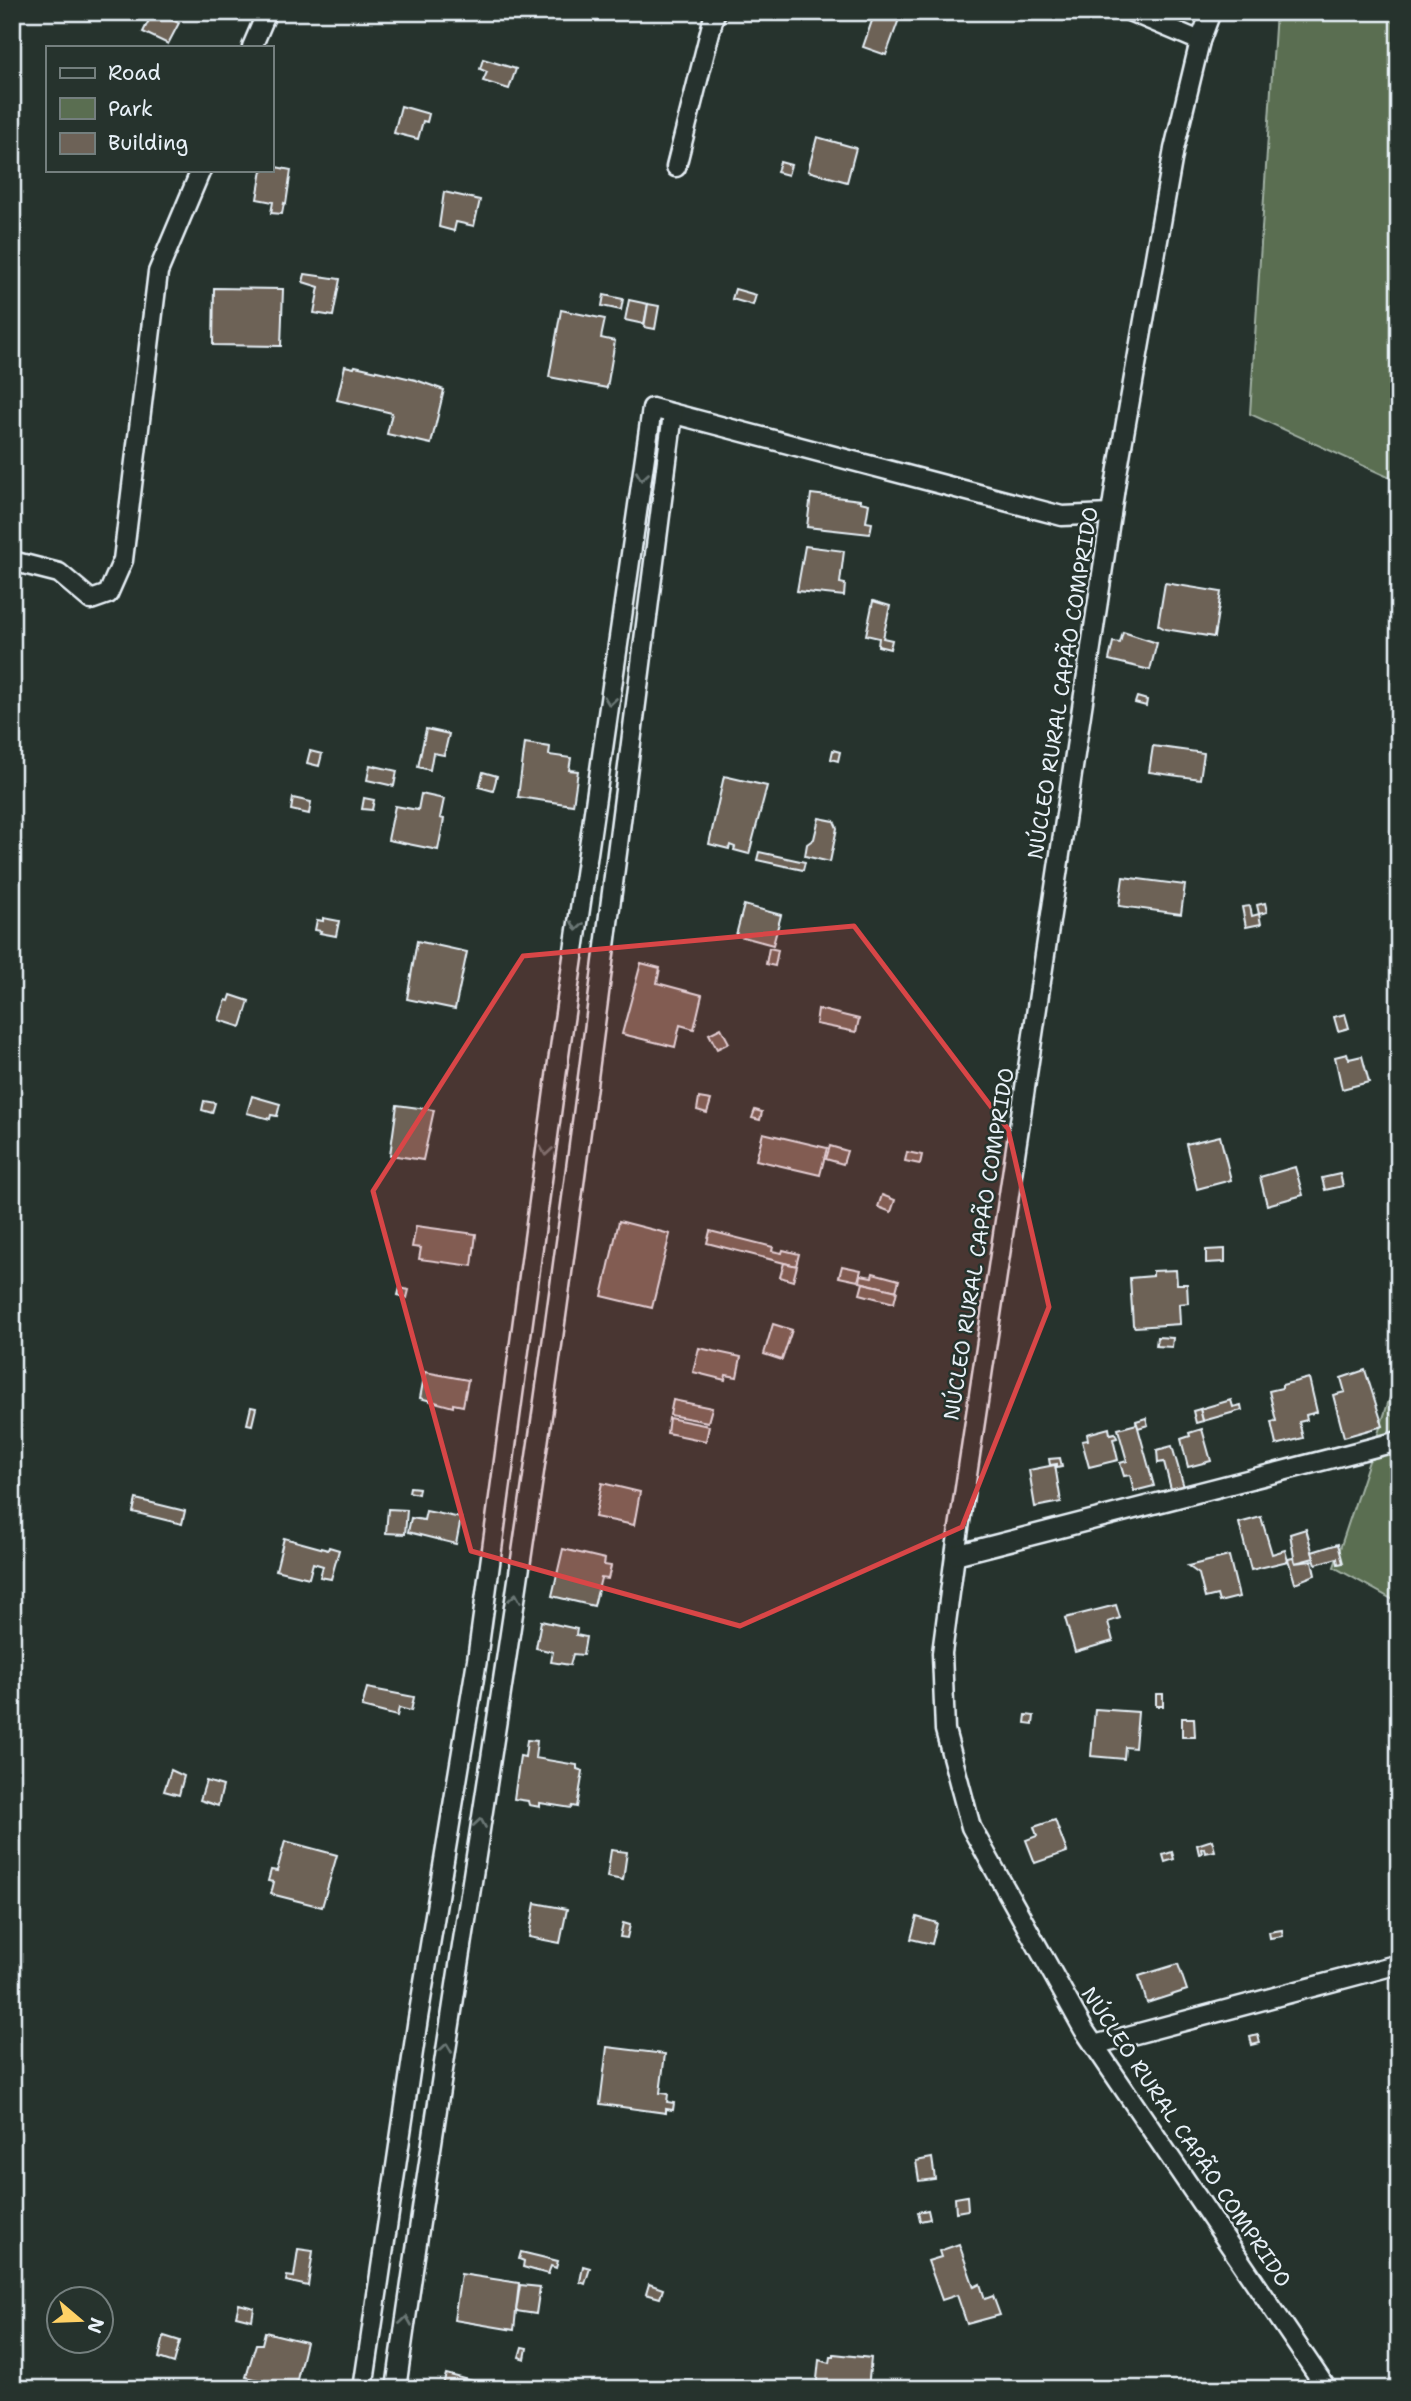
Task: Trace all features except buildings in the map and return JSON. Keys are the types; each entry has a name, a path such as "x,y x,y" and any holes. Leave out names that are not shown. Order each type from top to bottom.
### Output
{"street":[{"path":"252,46 267,12"},
{"path":"676,167 715,12"},
{"path":"1131,12 1200,41"},
{"name":"NÚCLEO RURAL CAPÃO COMPRIDO","path":"1211,12 1200,41 1174,149 1111,514 955,1555 942,1653 945,1730 971,1827 1094,2045 1327,2389"},
{"path":"12,561 59,573 91,600 108,594 123,560 158,272 200,172"},
{"path":"673,414 574,1188 523,1548 397,2384 364,2382 410,2072 477,1660 541,1184 652,408 1062,516 1111,514"},
{"path":"541,1184 574,1188"},
{"path":"955,1555 1399,1441"},
{"path":"1094,2045 1399,1964"},
{"path":"410,2072 442,2076"}],"highlighted area":[{"path":"854,926 1008,1129 1049,1307 962,1527 740,1626 471,1551 373,1191 523,956"}],"green space":[{"path":"1276,12 1399,12 1399,482 1250,414"},
{"path":"1399,1370 1399,1603 1334,1567"}]}
